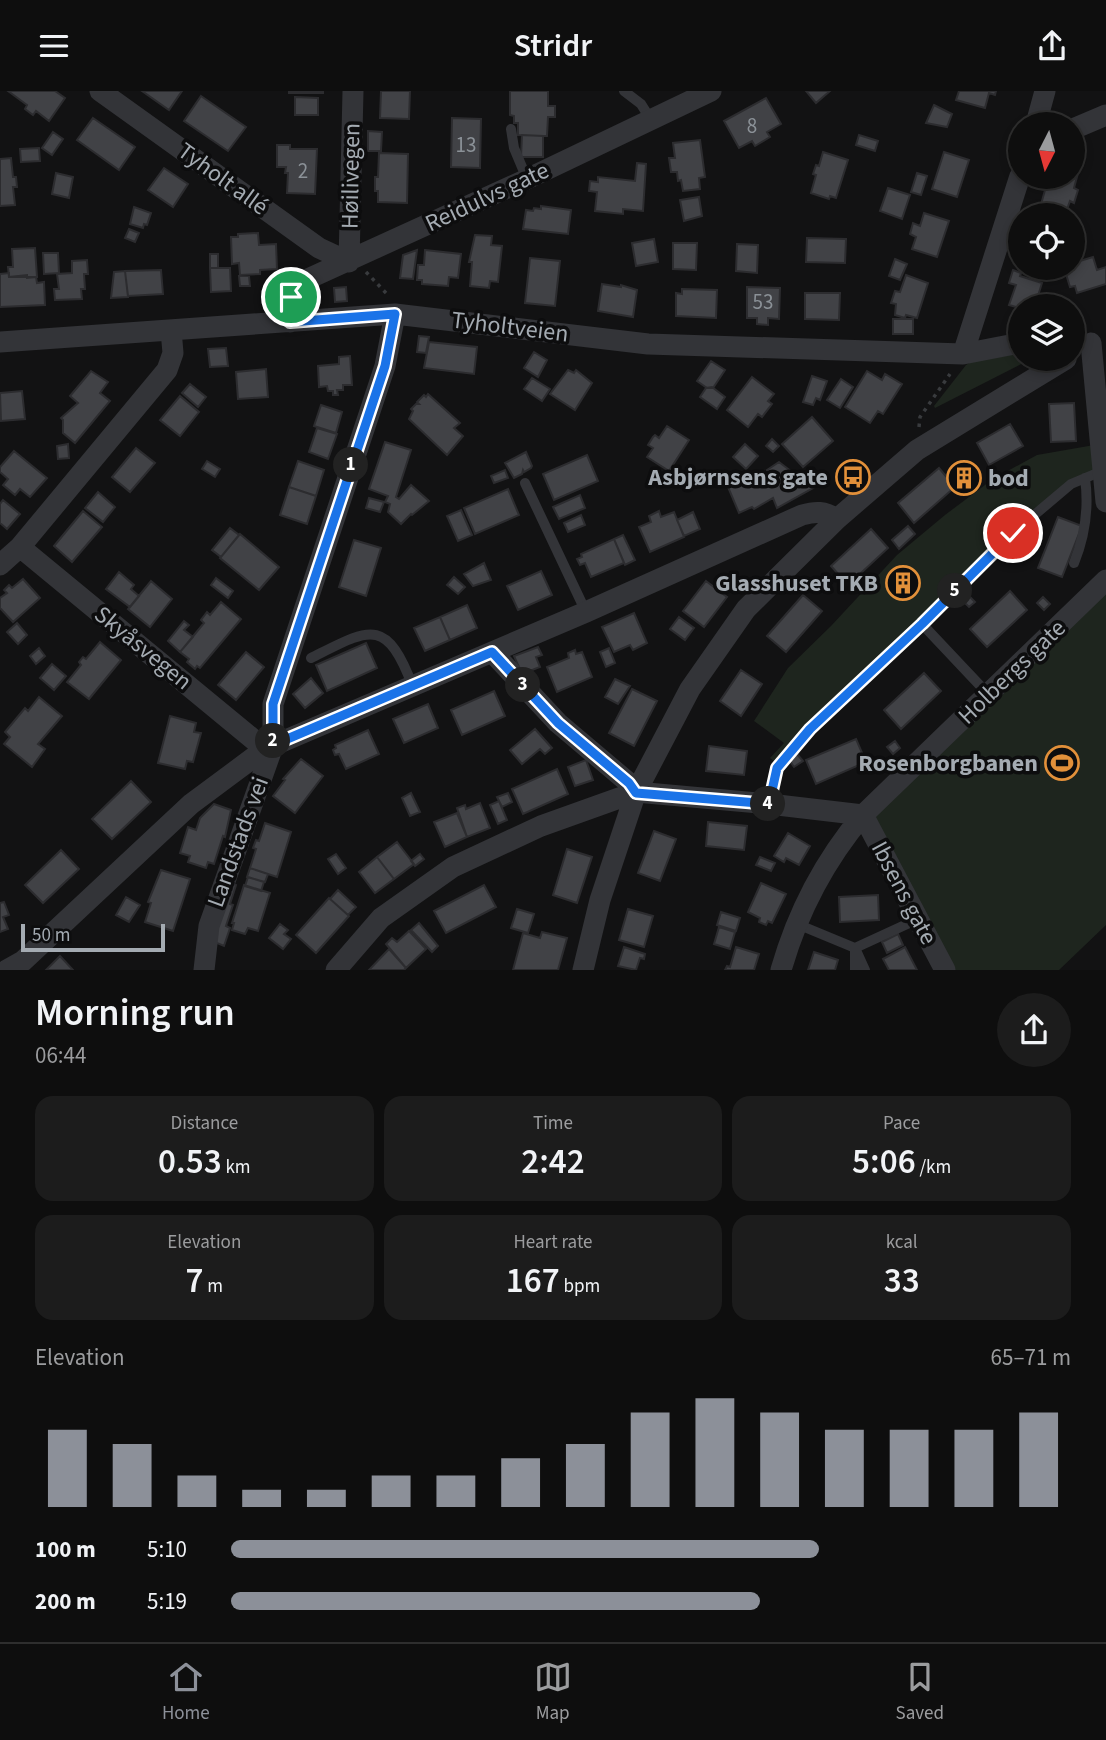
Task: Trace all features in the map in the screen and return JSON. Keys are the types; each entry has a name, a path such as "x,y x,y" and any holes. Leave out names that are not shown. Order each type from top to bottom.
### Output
{"street":[{"name":"Tyholt allé","path":"100,91 319,248 355,265"},
{"name":"Høilivegen","path":"353,91 355,265"},
{"name":"Reidulvs gate","path":"290,322 291,297 299,283 355,265 527,179 646,112 711,91"},
{"path":"1039,112 1045,91"},
{"path":"1085,124 1106,115"},
{"path":"963,354 1016,189"},
{"name":"Tyholtveien","path":"0,342 401,314 648,344 963,354 1008,345"},
{"name":"Landstads vei","path":"204,970 204,951 209,926 269,747 273,704 401,314"},
{"path":"0,565 20,547 167,370 173,353 171,330"},
{"path":"1090,338 1094,475 1106,502"},
{"path":"583,970 600,900 636,793 690,689 746,609 837,519 917,450 1046,371"},
{"path":"7,970 23,961 191,804 269,747 586,612 802,515 816,511 837,519"},
{"name":"Skyåsvegen","path":"20,547 269,747"},
{"name":"Holbergs gate","path":"781,970 797,923 840,842 863,815 1106,580"},
{"path":"492,652 558,723 629,783 636,793"},
{"path":"336,970 381,918 453,867 541,826 636,793 863,815"},
{"name":"Ibsens gate","path":"863,815 945,970"}],"lane":[{"path":"614,91 631,92 646,112"},
{"path":"511,129 514,148 527,179"},
{"path":"1074,563 1084,529 1087,493 1094,475"},
{"path":"769,804 777,768 810,729 922,624 1013,533 1071,484 1094,475"},
{"path":"526,483 586,612"},
{"path":"922,624 988,694"},
{"path":"311,658 362,635 373,633 390,644 413,687"},
{"path":"855,948 918,919"},
{"path":"797,923 855,948 865,970"},
{"path":"855,948 855,970"}],"path":[{"path":"355,265 401,314"},
{"path":"917,450 920,417 963,354"}],"shaded area":[{"path":"1008,354 1008,371 935,408 966,365 974,360"},
{"path":"1100,444 1102,471 1071,484 779,765 770,758 784,743 754,721 788,668 897,555 993,479 1037,455"},
{"path":"1106,580 1106,925 1059,970 945,970 863,815"}],"building":[{"path":"8,91 55,91 65,98 49,121 36,111 33,115 25,109 27,105"},
{"path":"142,91 182,91 169,110"},
{"path":"323,91 323,93 289,93"},
{"path":"381,91 410,91 409,119 380,118"},
{"path":"510,91 548,91 548,106 555,106 555,117 548,117 547,136 518,135 518,123 514,123 514,116 510,115"},
{"path":"806,91 830,91 816,103"},
{"path":"959,91 996,91 995,95 989,93 985,108 956,100"},
{"path":"201,96 246,127 228,151 184,121"},
{"path":"295,97 318,98 318,115 295,115"},
{"path":"766,98 781,124 767,132 770,137 755,146 752,141 739,148 724,121"},
{"path":"934,105 952,114 947,127 926,123"},
{"path":"93,118 135,147 119,170 77,140"},
{"path":"452,118 481,119 480,168 451,167"},
{"path":"368,131 382,132 381,151 368,151"},
{"path":"53,132 63,139 52,155 42,148"},
{"path":"522,135 543,136 543,157 521,157"},
{"path":"859,135 878,141 875,151 856,145"},
{"path":"700,140 705,177 699,178 700,189 683,191 677,172 671,172 669,158 675,158 673,143"},
{"path":"277,145 290,145 290,149 317,149 315,194 287,193 288,173 285,173 286,167 277,167"},
{"path":"39,148 40,161 21,162 20,149"},
{"path":"823,152 848,160 836,198 830,196 829,199 811,193 816,175 813,174 816,165 819,166"},
{"path":"944,152 969,160 957,197 932,189"},
{"path":"379,153 408,154 407,203 378,202 375,177 378,177"},
{"path":"11,158 17,187 13,187 15,205 0,206 0,159"},
{"path":"637,163 646,164 643,211 623,209 623,214 595,211 597,192 589,191 590,181 598,182 598,177 635,181"},
{"path":"164,168 188,184 173,207 148,190"},
{"path":"56,173 73,177 69,198 52,194"},
{"path":"917,173 927,176 921,195 911,192"},
{"path":"888,188 910,195 902,219 880,211"},
{"path":"1040,189 1078,190 1074,203 1041,203 1045,190"},
{"path":"699,197 702,216 684,221 680,200"},
{"path":"541,206 571,210 568,234 523,229 526,210 541,209"},
{"path":"134,207 151,213 147,225 144,224 143,228 130,224"},
{"path":"924,213 949,221 937,257 912,249 916,237 910,234 913,223 920,226"},
{"path":"129,229 139,233 135,242 125,238"},
{"path":"258,233 259,245 276,244 277,269 260,270 260,274 240,275 239,263 232,264 231,237"},
{"path":"475,235 492,236 491,245 502,246 498,282 490,281 489,288 470,286 472,262 469,262"},
{"path":"807,238 846,239 845,263 806,262"},
{"path":"654,239 658,262 636,266 632,243"},
{"path":"673,243 697,243 696,270 673,269"},
{"path":"737,244 758,245 757,273 736,271"},
{"path":"35,248 37,277 9,277 8,267 13,267 12,249"},
{"path":"417,250 413,279 400,278 403,255"},
{"path":"425,250 461,254 458,278 449,277 448,286 422,284 422,280 417,280 418,265 424,265"},
{"path":"43,253 58,253 59,273 44,274"},
{"path":"210,254 218,254 218,268 210,268"},
{"path":"1093,257 1097,270 1106,267 1106,284 1077,293 1075,286 1070,287 1068,280 1085,280 1085,259"},
{"path":"530,258 560,261 555,306 525,303"},
{"path":"895,259 907,264 900,280 889,276"},
{"path":"87,260 88,274 84,274 85,289 81,289 82,299 55,300 54,289 59,289 57,274 72,273 72,261"},
{"path":"210,268 230,268 231,291 211,292"},
{"path":"161,270 163,294 128,296 125,271"},
{"path":"125,271 128,297 111,298 114,272"},
{"path":"9,273 9,277 27,275 27,278 36,277 37,283 44,282 45,305 0,307 0,274"},
{"path":"906,275 928,283 917,318 895,315 896,304 891,303 895,291 900,292"},
{"path":"239,276 249,276 250,286 240,286"},
{"path":"1010,280 1033,280 1042,283 1039,294 1013,294 1016,285 1009,283"},
{"path":"602,284 621,285 637,290 633,317 598,311"},
{"path":"346,287 347,301 335,302 334,288"},
{"path":"747,287 780,288 779,319 768,318 768,325 757,324 757,318 747,318"},
{"path":"682,289 717,290 716,318 676,316 676,293 682,294"},
{"path":"805,293 840,293 839,320 805,319"},
{"path":"893,319 913,319 913,334 893,334"},
{"path":"419,336 429,337 426,353 417,352"},
{"path":"429,342 477,347 474,374 424,368"},
{"path":"226,348 228,366 210,367 208,349"},
{"path":"534,352 547,360 538,377 524,368"},
{"path":"350,356 352,385 343,385 343,390 337,390 338,395 328,391 327,386 319,387 318,366 339,364 339,357"},
{"path":"711,361 725,370 713,388 707,388 697,381"},
{"path":"266,369 268,397 238,399 236,372"},
{"path":"568,370 574,373 576,370 592,383 575,410 550,394"},
{"path":"91,371 108,382 100,393 110,401 75,443 63,433 61,418 78,403 70,396"},
{"path":"867,371 882,380 885,374 902,384 883,414 878,411 870,423 845,407"},
{"path":"812,376 827,381 820,400 816,398 813,405 803,402"},
{"path":"752,377 774,394 768,401 772,404 762,417 758,414 748,427 727,410"},
{"path":"532,378 550,389 542,401 524,389"},
{"path":"841,379 853,387 840,408 827,400"},
{"path":"190,384 206,397 198,407 182,393"},
{"path":"712,387 725,397 717,409 700,397 706,388"},
{"path":"22,391 25,419 1,421 0,393"},
{"path":"428,394 460,423 454,428 463,436 447,455 409,419 413,411 411,409"},
{"path":"180,396 199,412 180,436 160,420"},
{"path":"1074,403 1076,441 1051,442 1049,404"},
{"path":"321,405 342,412 336,433 314,426"},
{"path":"812,417 833,441 803,467 782,444"},
{"path":"1010,424 1023,446 989,465 977,443"},
{"path":"667,426 689,440 669,471 647,457 653,448 648,445 653,437 655,435 659,438"},
{"path":"317,428 337,434 328,459 309,452"},
{"path":"772,439 779,446 773,452 766,446"},
{"path":"385,442 411,450 396,497 399,499 411,485 429,501 401,524 388,512 390,504 385,502 388,496 369,489"},
{"path":"68,444 69,458 58,459 57,446"},
{"path":"745,444 758,456 746,469 733,457"},
{"path":"136,448 155,463 130,492 112,477"},
{"path":"14,451 47,478 30,497 20,489 15,495 3,485 8,479 0,472 0,467"},
{"path":"526,452 532,466 514,478 505,463"},
{"path":"587,455 598,481 554,500 543,474"},
{"path":"207,461 220,469 215,477 202,469"},
{"path":"298,461 324,470 316,496 289,487"},
{"path":"779,462 813,488 777,508 773,498 754,509 752,507 739,513 728,487 764,471 767,478 771,477 767,470"},
{"path":"939,468 955,487 914,523 898,503"},
{"path":"505,470 508,478 494,483 491,476"},
{"path":"289,487 316,496 307,524 280,515"},
{"path":"508,489 519,515 475,534 464,508"},
{"path":"98,492 115,507 103,522 85,508"},
{"path":"580,495 585,508 559,519 553,507"},
{"path":"369,498 384,502 380,512 366,508"},
{"path":"3,500 20,514 7,529 0,523 0,504"},
{"path":"461,510 472,535 458,541 447,516"},
{"path":"83,511 102,527 72,562 54,546"},
{"path":"659,511 661,517 674,512 684,537 650,552 639,527 651,522 649,516"},
{"path":"693,512 700,529 684,536 677,520"},
{"path":"581,515 585,525 568,532 564,523"},
{"path":"1058,517 1082,526 1062,577 1038,568"},
{"path":"908,526 915,534 899,549 892,540"},
{"path":"230,528 239,535 221,557 212,550"},
{"path":"871,529 888,548 848,585 831,566"},
{"path":"240,534 279,567 259,590 220,558"},
{"path":"623,535 635,560 625,565 614,539"},
{"path":"614,539 624,563 591,577 585,563 580,565 577,559 582,557 581,554"},
{"path":"354,540 381,548 366,596 339,587"},
{"path":"484,563 491,580 473,586 464,574"},
{"path":"541,571 552,595 518,610 507,586"},
{"path":"119,572 134,585 131,589 139,596 130,607 106,589"},
{"name":"Glasshuset TKB","path":"908,573 914,579 899,593 893,587"},
{"path":"454,577 465,587 458,594 447,585"},
{"path":"216,578 233,591 228,598 211,585"},
{"path":"23,579 40,598 13,622 0,608 0,598 7,593 4,590 9,585 12,588"},
{"path":"151,581 172,599 150,627 128,609"},
{"path":"706,581 727,597 704,627 683,611"},
{"path":"1010,591 1027,610 987,647 970,629"},
{"path":"967,594 975,602 969,607 961,599"},
{"path":"803,595 822,611 786,652 767,636"},
{"path":"1043,597 1050,604 1044,610 1037,603"},
{"path":"221,602 241,619 200,668 197,666 195,669 187,662 189,659 180,652 204,623 201,620 207,612 210,615"},
{"path":"467,605 477,628 450,640 440,617"},
{"path":"634,613 647,643 633,650 630,645 614,652 602,627"},
{"path":"440,617 450,640 425,651 414,628"},
{"path":"679,617 694,628 685,640 670,629"},
{"path":"184,621 189,625 184,630 193,637 180,652 168,641"},
{"path":"17,623 27,635 18,644 7,632"},
{"path":"100,642 121,660 89,699 67,682 81,665 79,662 83,657 86,659"},
{"path":"366,643 377,668 327,691 316,665"},
{"path":"538,647 542,655 536,657 540,667 522,674 514,656"},
{"path":"39,648 45,656 36,664 30,656"},
{"path":"609,648 615,663 606,667 600,652"},
{"path":"575,650 576,654 582,652 592,677 557,692 547,667 569,658 568,653"},
{"path":"246,652 264,667 236,700 218,685"},
{"path":"52,664 66,676 54,690 40,678"},
{"path":"741,670 762,684 741,716 720,701"},
{"path":"924,673 941,691 901,729 884,710"},
{"path":"311,678 323,693 305,708 293,694"},
{"path":"615,679 630,686 618,704 605,697"},
{"path":"632,689 657,701 634,746 609,733"},
{"path":"494,691 505,716 462,735 451,710"},
{"path":"39,697 62,716 38,744 45,749 32,767 4,744 10,737 5,732 25,708 28,711"},
{"path":"428,704 438,728 404,743 393,719"},
{"path":"170,716 196,723 194,732 201,733 193,762 187,761 185,769 158,763"},
{"path":"535,729 552,748 545,754 540,749 522,764 510,750"},
{"path":"368,730 379,754 346,769 339,754 335,755 335,745"},
{"path":"856,739 866,762 816,784 806,760"},
{"path":"895,741 900,748 893,754 887,747"},
{"path":"709,746 747,751 744,775 706,771"},
{"path":"797,754 803,761 794,767 789,760"},
{"path":"301,759 323,776 295,813 273,796 285,780 283,779"},
{"path":"586,760 593,780 575,786 568,767"},
{"path":"557,769 568,794 523,814 512,789"},
{"path":"131,781 151,802 112,839 92,819"},
{"path":"411,793 420,812 410,816 402,798"},
{"path":"508,793 512,802 502,807 497,797"},
{"path":"499,801 507,820 498,824 490,805"},
{"path":"480,803 490,828 467,837 457,808 465,805 466,809"},
{"path":"214,804 231,810 225,837 223,836 214,864 208,862 206,868 188,862 190,856 180,853 188,827 196,830 200,818"},
{"path":"457,813 467,837 445,847 434,822"},
{"path":"708,822 747,826 744,850 706,846"},
{"path":"265,823 291,832 277,877 250,868 256,849 253,848 256,840 259,841"},
{"path":"654,831 676,839 660,881 638,873"},
{"path":"788,833 810,846 799,865 786,858 784,862 774,856"},
{"path":"397,842 414,864 394,879 377,857"},
{"path":"567,849 592,857 577,903 553,895"},
{"path":"61,850 79,869 43,903 25,885"},
{"path":"336,854 346,868 338,874 328,859"},
{"path":"420,854 424,859 415,866 411,861"},
{"path":"377,857 394,879 375,893 359,872"},
{"path":"760,857 775,863 771,871 756,865"},
{"path":"250,868 268,874 265,882 247,877"},
{"path":"161,870 190,879 173,931 145,922 151,903 148,902"},
{"path":"248,877 264,882 261,891 245,886"},
{"path":"231,883 236,885 226,926 230,928 224,946 212,941"},
{"path":"761,883 786,894 772,923 768,921 766,925 759,922 760,918 748,912"},
{"path":"244,885 270,893 258,931 248,928 245,934 232,930"},
{"path":"484,885 496,907 446,933 434,911"},
{"path":"338,890 356,907 348,915 330,899"},
{"path":"878,895 879,920 840,922 839,897"},
{"path":"126,897 140,905 129,922 116,915"},
{"path":"329,898 349,916 316,953 296,935"},
{"path":"4,902 9,915 3,917 8,929 0,932 0,903"},
{"path":"517,909 534,914 528,933 511,928"},
{"path":"628,909 653,916 644,947 619,940"},
{"path":"721,912 740,918 736,931 717,925"},
{"path":"419,923 438,946 432,952 411,930"},
{"path":"280,924 288,930 284,934 291,939 283,949 269,938"},
{"path":"719,927 735,932 730,949 714,944"},
{"path":"409,931 426,949 406,968 386,944 392,938 397,942"},
{"path":"542,932 567,938 558,970 513,970 523,933 540,938"},
{"path":"898,934 903,945 887,953 882,942"},
{"path":"624,947 645,954 644,959 640,958 636,970 618,966"},
{"path":"736,947 759,954 754,970 725,970 727,966 730,967"},
{"path":"905,947 917,970 889,970 883,959"},
{"path":"389,949 406,968 369,970"},
{"path":"814,952 838,960 835,970 808,970"},
{"path":"60,956 73,970 46,970"}],"place":[{"name":"Asbjørnsens gate","path":"853,477"},
{"name":"bod","path":"964,478"},
{"name":"Glasshuset TKB","path":"903,583"},
{"name":"Rosenborgbanen","path":"1062,763"}],"route":[{"path":"291,297 290,322 395,314 385,366 273,704 273,745 492,652 558,723 629,783 636,793 769,804 777,768 810,729 922,624 1013,533"}]}
